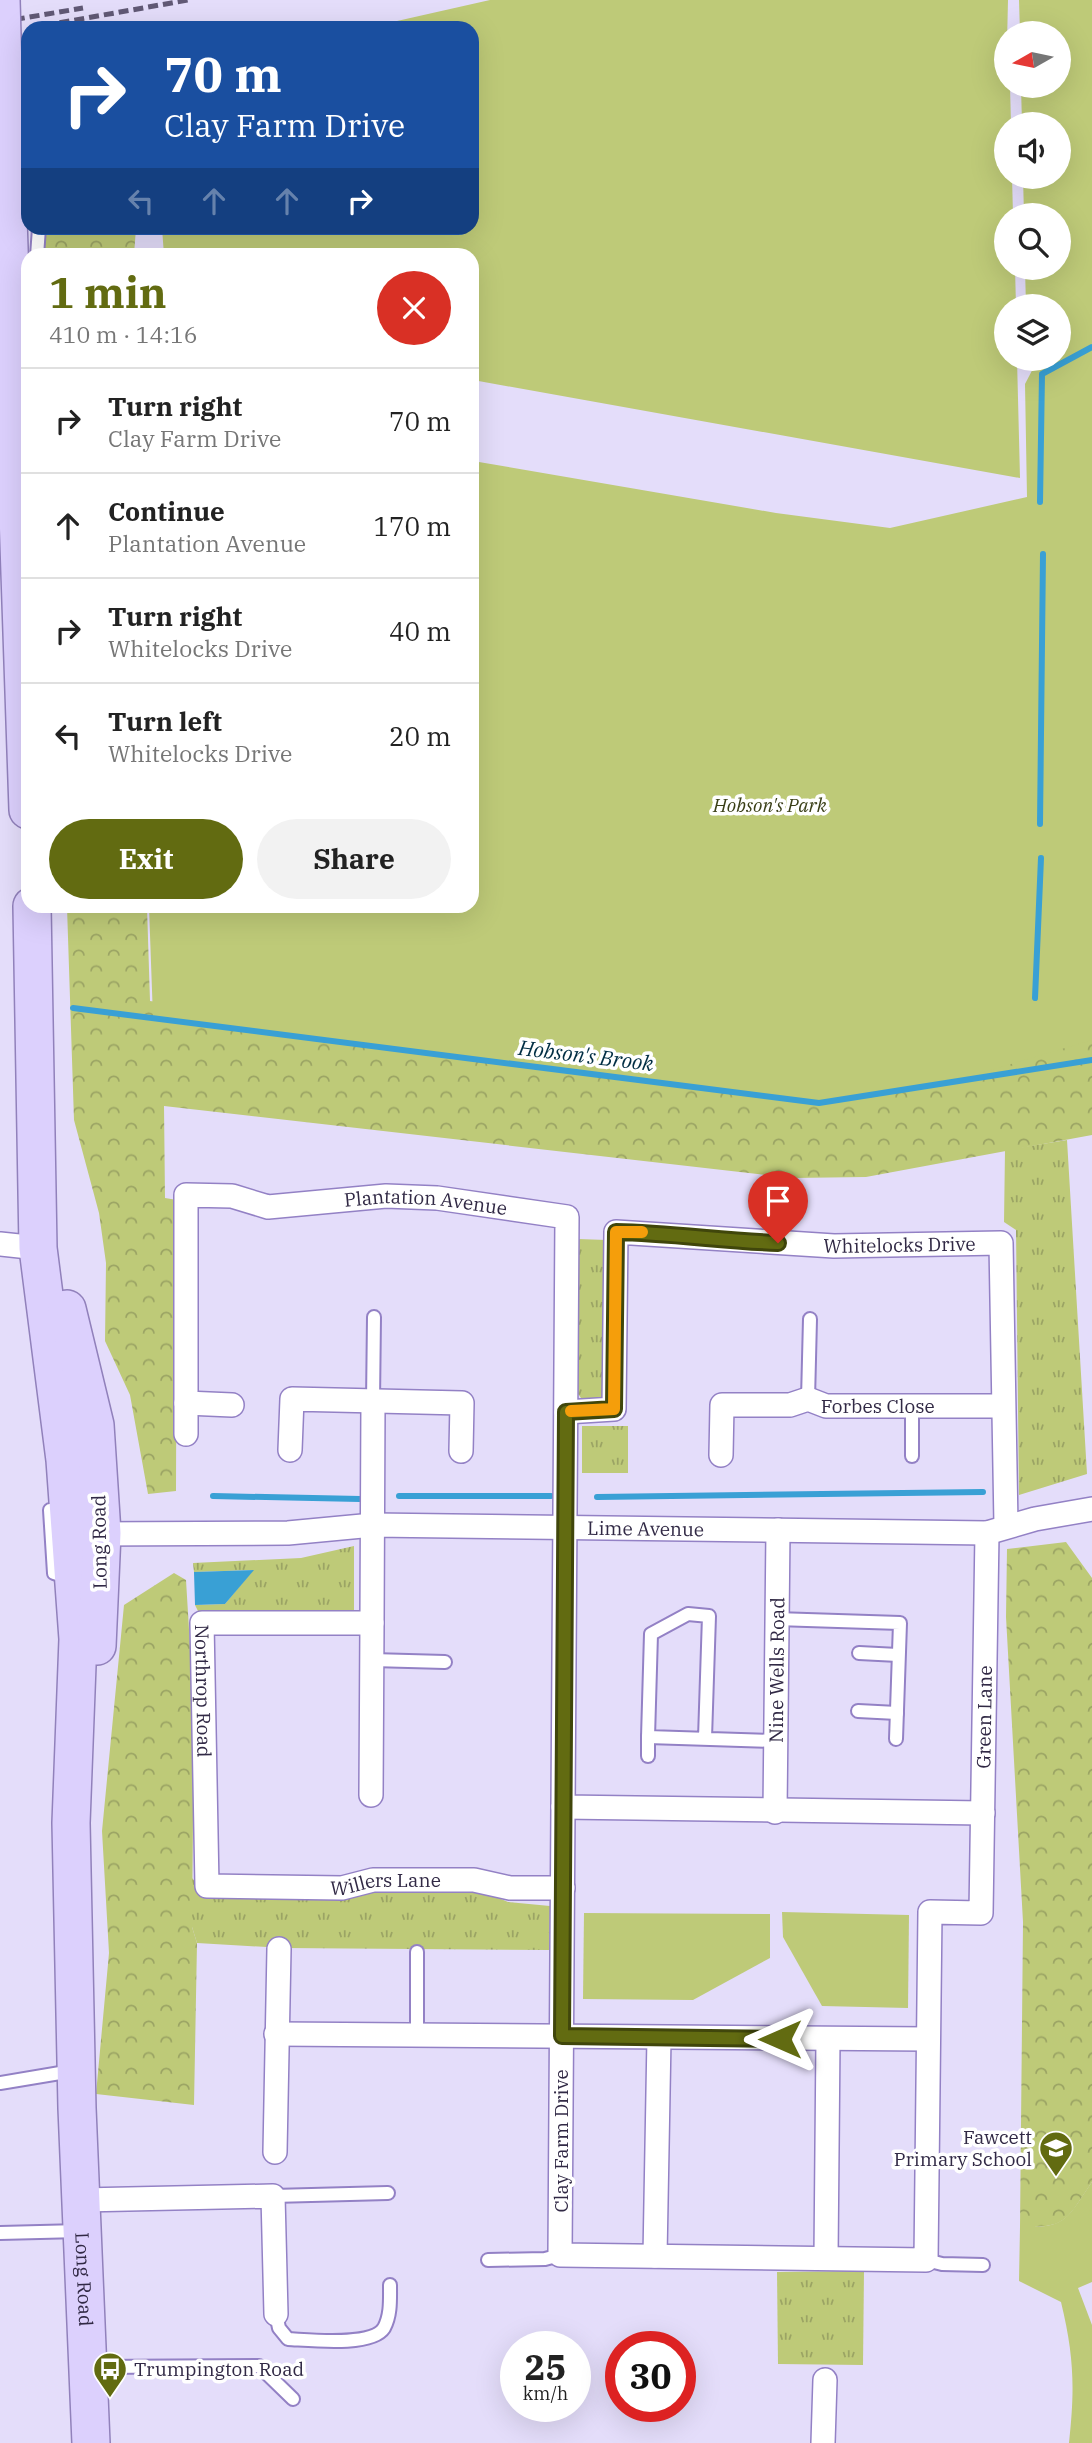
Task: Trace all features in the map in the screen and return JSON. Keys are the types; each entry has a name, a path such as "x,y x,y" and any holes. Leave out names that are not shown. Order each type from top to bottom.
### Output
{"main road":[{"path":"1,0 17,309 14,406 21,608"},
{"name":"Long Road","path":"32,913 38,1248 100,1607 86,1811 87,1891 76,2063"},
{"name":"Long Road","path":"34,1033 58,1268 69,1420"},
{"name":"Long Road","path":"86,1535 74,1580 78,1639 71,1823 76,2063 91,2443"}],"street":[{"name":"Plantation Avenue","path":"186,1434 186,1195 232,1196 268,1207 386,1196 437,1198 567,1217 565,1527"},
{"name":"Whitelocks Drive","path":"566,1412 614,1409 616,1232 834,1246 1001,1243 1003,1406 997,1529"},
{"path":"0,1244 38,1248"},
{"path":"290,1450 292,1399 462,1403 461,1451"},
{"name":"Forbes Close","path":"721,1455 722,1405 790,1405 808,1399 825,1406 1003,1406"},
{"path":"371,1795 373,1401"},
{"path":"186,1403 232,1405"},
{"name":"Lime Avenue","path":"86,1535 288,1533 373,1525 778,1530 997,1529 1092,1509"},
{"name":"Clay Farm Drive","path":"560,2255 565,1527"},
{"name":"Green Lane","path":"928,2039 930,1912 981,1913 983,1813 997,1529"},
{"name":"Nine Wells Road","path":"775,1812 778,1530"},
{"name":"Northrop Road","path":"206,1886 202,1623 372,1623"},
{"path":"563,1807 983,1813"},
{"name":"Willers Lane","path":"206,1886 342,1888 373,1880 461,1880 510,1888 563,1888"},
{"path":"275,2152 279,1949"},
{"path":"276,2034 928,2039 926,2260 560,2255"},
{"path":"655,2256 659,2038"},
{"path":"826,2257 828,2039"},
{"path":"83,2215 273,2196 276,2314"},
{"path":"823,2443 825,2380"}],"lane":[{"path":"373,1401 374,1317"},
{"path":"808,1399 810,1319"},
{"path":"912,1406 912,1456"},
{"path":"50,1496 54,1573 74,1580"},
{"path":"648,1756 651,1634 688,1614 709,1616 705,1738"},
{"path":"776,1619 900,1623 896,1739"},
{"path":"859,1653 898,1655"},
{"path":"372,1660 444,1662"},
{"path":"858,1711 897,1713"},
{"path":"648,1737 775,1741"},
{"path":"416,1952 417,2034"},
{"path":"0,2083 76,2063"},
{"path":"273,2196 388,2193"},
{"path":"0,2233 83,2215"},
{"path":"488,2260 545,2259 560,2255"},
{"path":"926,2260 942,2264 983,2265"},
{"path":"276,2314 279,2328 288,2339 366,2340 382,2332 390,2315 390,2286"},
{"path":"88,2367 258,2366 293,2399"}],"green space":[{"path":"490,0 1008,0 1008,21 994,21 994,98 1010,98 1011,112 994,112 994,189 1012,189 1013,203 994,203 994,280 1015,280 1016,294 994,294 994,371 1017,371 1020,478 479,381 479,248 163,248 163,235 479,235 479,21 397,21"},
{"name":"Hobson's Park","path":"1019,0 1092,0 1092,1040 950,1082 819,1103 153,1018 149,913 479,913 479,462 776,513 890,528 1027,497 1025,384 1032,371 1071,371 1071,294 1026,294 1025,280 1071,280 1071,203 1024,203 1023,189 1071,189 1071,112 1022,112 1021,98 1071,98 1071,21 1020,21"},
{"path":"39,235 135,235 135,248 40,248"},
{"path":"67,913 147,913 150,1001 851,1098 1092,1021 1092,1135 866,1177 793,1178 164,1106 165,1198 177,1200 176,1491 148,1494 130,1395 105,1341 106,1263 99,1213 74,1120"},
{"path":"1067,1140 1087,1474 1019,1495 1016,1230 1004,1222 1005,1150"},
{"path":"578,1239 607,1240 607,1391 599,1401 584,1402 575,1390"},
{"path":"582,1426 628,1426 628,1473 582,1473"},
{"path":"1066,1542 1092,1578 1092,2182 1064,2219 1048,2226 1020,2227 1023,1922 1006,1617 1007,1549"},
{"path":"354,1546 354,1613 200,1615 195,1605 225,1604 253,1570 194,1572 193,1563 301,1558"},
{"path":"174,1573 186,1580 194,1712 192,1927 197,1943 194,2105 96,2094 109,1953 102,1831 124,1605"},
{"path":"192,1878 200,1887 473,1887 508,1902 550,1906 549,1950 284,1948 197,1943 192,1927"},
{"path":"782,1912 909,1915 908,2008 822,2006 783,1937"},
{"path":"584,1913 770,1914 770,1958 693,2000 583,1999"},
{"path":"1092,2182 1092,2282 1078,2288 1092,2325 1092,2443 1069,2443 1072,2372 1069,2339 1061,2302 1019,2281 1020,2227 1048,2226 1064,2219"},
{"path":"864,2271 863,2365 778,2364 777,2272"}],"water":[{"path":"254,1570 225,1604 195,1605 194,1572"}],"waterway":[{"path":"1040,502 1042,374 1092,347"},
{"path":"1040,824 1043,554"},
{"path":"1035,998 1041,858"},
{"name":"Hobson's Brook","path":"73,1008 819,1103 1092,1060"},
{"path":"597,1497 983,1492"},
{"path":"213,1496 360,1499"},
{"path":"399,1496 551,1496"}],"railway":[{"path":"70,21 188,0"},
{"path":"0,22 83,8"}],"slow traffic":[{"path":"571,1411 614,1409 616,1232 642,1232"}],"place":[{"name":"Fawcett Primary School","path":"1056,2178"},
{"name":"Trumpington Road","path":"110,2399"}],"route":[{"path":"778,1243 722,1241 665,1233 616,1232 614,1409 566,1412 562,2036 780,2039"}]}
